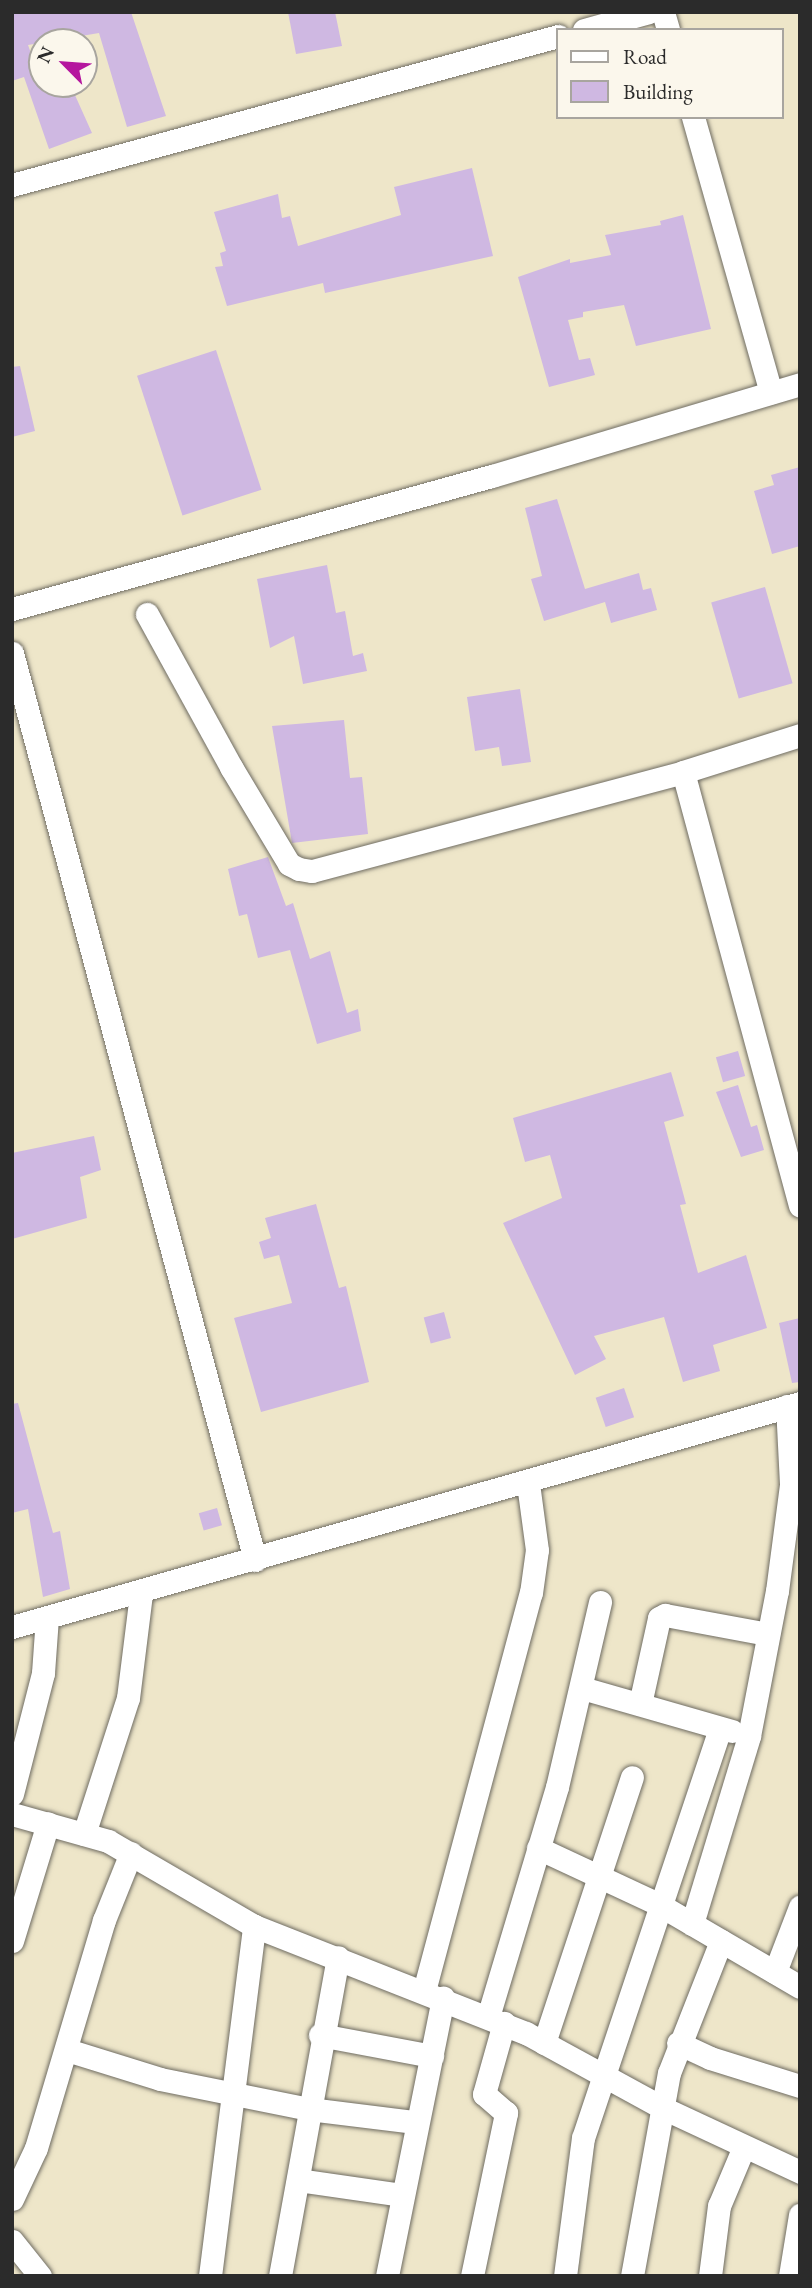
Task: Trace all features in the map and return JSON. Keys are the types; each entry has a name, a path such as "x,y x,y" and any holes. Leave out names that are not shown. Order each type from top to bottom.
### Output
{"street":[{"path":"590,28 649,12"},
{"path":"12,185 556,38"},
{"path":"693,119 771,392"},
{"path":"12,609 492,476 800,384"},
{"path":"147,614 231,767 289,864 299,869 312,871 683,772 800,735"},
{"path":"12,653 255,1560"},
{"path":"683,772 800,1205"},
{"path":"12,1627 528,1483 793,1405 794,1519 768,1634 749,1736 692,1924"},
{"path":"387,2276 415,2122 432,2056 434,1995 531,1593 537,1550 528,1483"},
{"path":"84,1834 128,1698 141,1593"},
{"path":"472,2276 506,2113 484,2094 496,2020 538,1848 582,1688 600,1602"},
{"path":"640,1704 659,1618 665,1615 768,1634"},
{"path":"12,1794 43,1673 47,1617"},
{"path":"582,1688 749,1736"},
{"path":"565,2276 583,2138 606,2077 658,1904 695,1811 720,1728"},
{"path":"544,2043 632,1776"},
{"path":"12,1814 84,1834 131,1853 254,1926 496,2020 743,2149 800,2172"},
{"path":"12,1941 48,1823"},
{"path":"538,1848 658,1904 800,1987"},
{"path":"12,2199 36,2148 104,1920 131,1853"},
{"path":"775,1972 800,1907"},
{"path":"210,2276 254,1926"},
{"path":"632,2276 678,2042 722,1941"},
{"path":"280,2276 320,2035 338,1957"},
{"path":"320,2035 432,2056"},
{"path":"678,2042 710,2058 800,2086"},
{"path":"67,2050 152,2077 309,2109 415,2122"},
{"path":"710,2276 719,2206 743,2149"},
{"path":"298,2180 402,2195"},
{"path":"790,2276 797,2254 800,2216"},
{"path":"12,2241 40,2276"}],"building":[{"path":"12,12 131,12 166,116 127,127 98,28 28,28 28,89 24,77 12,81"},
{"path":"288,12 335,12 342,46 296,54"},
{"path":"31,98 76,98 92,133 49,149"},
{"path":"472,168 493,256 325,293 323,283 227,306 215,267 223,266 220,253 226,251 214,212 278,194 282,218 290,216 298,246 401,215 394,187"},
{"path":"683,215 711,329 636,346 624,305 583,312 583,317 568,320 579,360 590,358 595,375 549,387 518,277 570,259 570,263 611,255 605,235 661,225 660,221"},
{"path":"216,350 261,490 182,515 137,376"},
{"path":"20,366 35,431 12,437 12,367"},
{"path":"800,467 800,546 772,554 754,491 774,485 771,475"},
{"path":"557,499 585,589 639,573 643,590 651,588 657,610 611,623 605,602 544,621 531,579 542,576 525,508"},
{"path":"327,565 336,613 345,611 353,656 363,653 367,671 303,684 294,636 270,648 257,579"},
{"path":"765,587 793,683 739,699 711,602"},
{"path":"520,689 531,762 502,766 499,747 475,751 467,697"},
{"path":"344,720 350,778 362,777 368,834 292,843 272,726"},
{"path":"268,857 286,906 293,903 310,959 330,951 347,1013 358,1009 361,1031 317,1044 290,950 258,958 247,914 239,916 228,869"},
{"path":"738,1051 745,1076 723,1082 716,1057"},
{"path":"671,1072 684,1116 664,1122 686,1204 680,1205 698,1273 746,1255 767,1328 713,1345 720,1371 683,1382 664,1317 594,1336 606,1359 575,1375 503,1223 562,1198 550,1155 525,1162 513,1118"},
{"path":"738,1085 751,1127 757,1125 764,1150 741,1157 716,1092"},
{"path":"94,1136 101,1170 80,1177 87,1218 12,1239 12,1153"},
{"path":"316,1204 339,1288 346,1286 369,1382 261,1412 234,1318 292,1303 279,1255 264,1259 259,1242 271,1238 265,1218"},
{"path":"444,1312 451,1338 431,1344 424,1317"},
{"path":"800,1318 800,1382 792,1383 779,1323"},
{"path":"624,1388 634,1417 606,1427 596,1398"},
{"path":"18,1403 53,1533 60,1531 70,1589 43,1597 28,1509 12,1513 12,1404"},
{"path":"217,1508 222,1525 204,1531 199,1513"}]}
